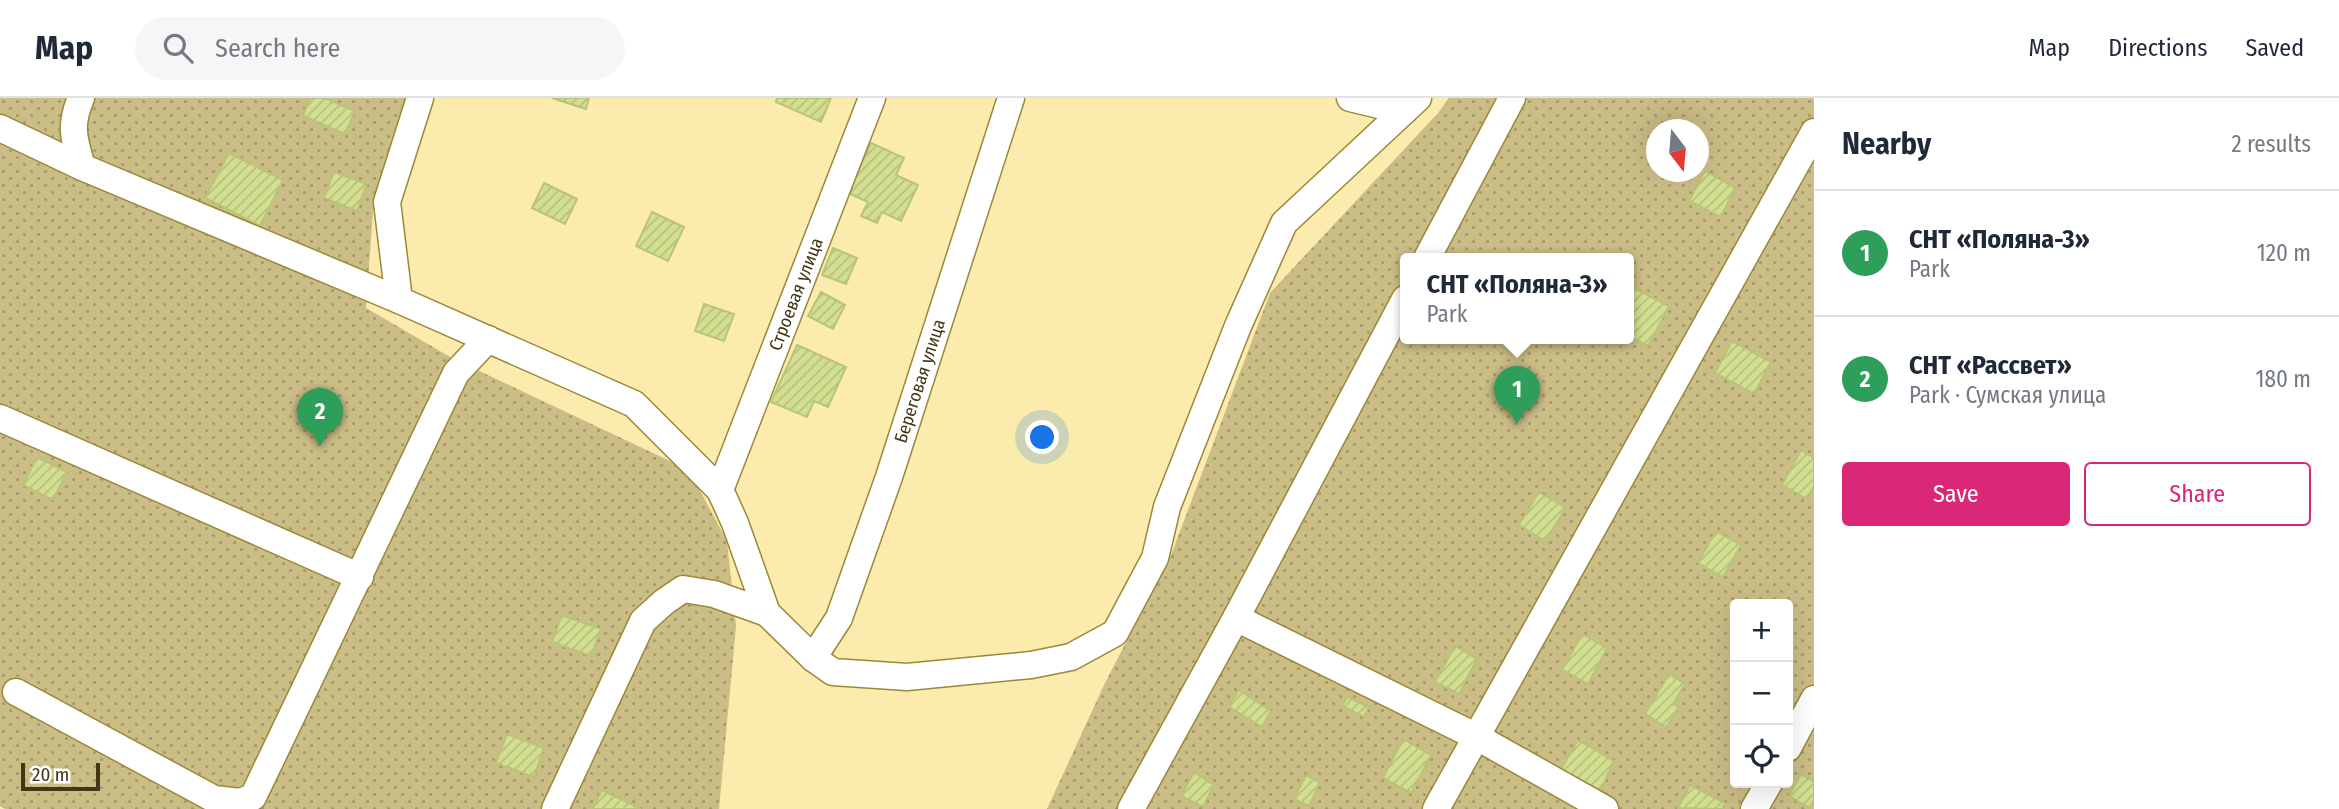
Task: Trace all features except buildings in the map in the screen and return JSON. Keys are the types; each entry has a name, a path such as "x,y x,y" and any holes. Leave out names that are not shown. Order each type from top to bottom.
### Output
{"street":[{"path":"81,98 76,109 72,133 82,167"},
{"path":"399,300 387,202 421,98"},
{"name":"Строевая улица","path":"720,491 872,98"},
{"name":"Береговая улица","path":"813,658 839,618 889,477 1011,98"},
{"path":"1350,98 1411,104"},
{"path":"1430,253 1511,98"},
{"path":"555,809 643,621 683,589 714,594 767,613 813,658 833,672 907,677 1031,665 1071,657 1115,633 1155,558 1167,508 1238,326 1284,223 1411,104"},
{"path":"0,128 82,167 399,300 634,404 720,491 736,523 767,613"},
{"path":"1436,809 1814,132"},
{"path":"1131,809 1400,308"},
{"path":"16,692 214,799 240,802 253,797 456,373 488,339"},
{"path":"0,418 360,577"},
{"path":"1236,618 1477,737 1605,809"},
{"path":"1793,739 1814,699"},
{"path":"1754,809 1766,788"}],"shaded area":[{"path":"0,98 409,98 373,211 366,308 452,358 689,470 727,541 736,626 719,809 5,809 0,806"},
{"path":"1449,98 1814,98 1814,809 1047,809 1104,685 1171,555 1270,293"}],"place":[{"name":"СНТ «Поляна-3»","path":"1517,424"},
{"name":"СНТ «Рассвет»","path":"320,446"}]}
